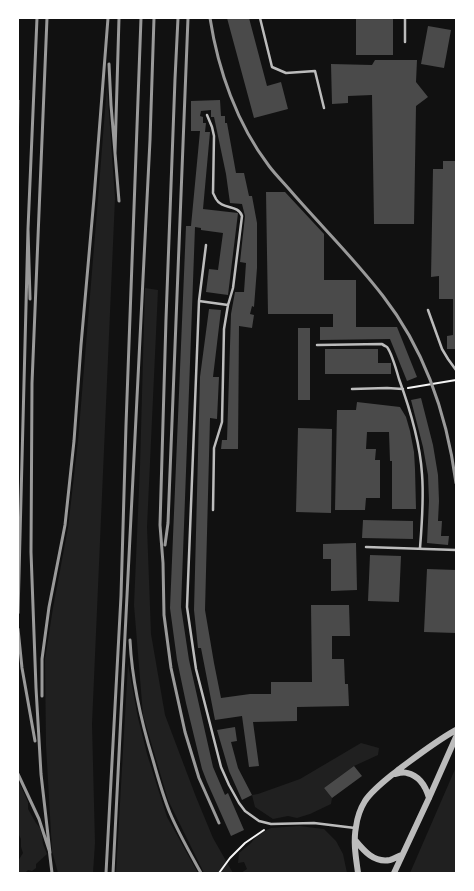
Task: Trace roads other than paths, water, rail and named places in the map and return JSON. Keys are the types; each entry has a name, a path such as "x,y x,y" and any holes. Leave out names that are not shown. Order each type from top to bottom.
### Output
{"street":[{"path":"358,873 355,828 365,801 373,791 394,774 442,737 456,730"},
{"path":"394,873 456,737"},
{"path":"394,774 406,772 414,775 426,788 429,798"},
{"path":"355,840 371,857 380,860 390,860 402,855"}],"lane":[{"path":"260,18 272,67 286,73 315,71 324,108"},
{"path":"405,18 405,42"},
{"path":"207,115 214,136 214,193 216,199 222,205 238,209 242,216 232,288 224,329 222,422 214,448 213,510"},
{"path":"206,245 199,301 187,607 196,669 221,766 238,803 245,811 259,820 271,824 314,823 355,828"},
{"path":"199,301 228,305"},
{"path":"428,310 442,350 456,370"},
{"path":"317,345 382,344 387,348 403,389 415,431 419,452 422,473 423,501 420,548"},
{"path":"352,389 403,389"},
{"path":"366,547 456,550"}],"railway":[{"path":"28,229 37,18"},
{"path":"18,774 39,819 50,853 41,774 31,552 32,383 47,18"},
{"path":"42,696 42,659 49,607 65,525 74,441 108,18"},
{"path":"109,64 115,153 119,18"},
{"path":"106,873 121,596 141,18"},
{"path":"113,873 150,140 154,18"},
{"path":"178,18 166,319 160,525 163,563 164,615 171,668 185,732 199,778 219,823"},
{"path":"165,545 168,523 188,18"},
{"path":"210,18 218,57 230,96 247,132 258,150 276,175 372,282 398,317 411,339 432,385 440,409 447,433 456,483"},
{"path":"115,153 119,201"},
{"path":"18,613 28,229 30,299"},
{"path":"18,629 22,668 35,741"},
{"path":"130,640 138,701 167,807 201,873"},
{"path":"49,848 52,873"}]}
